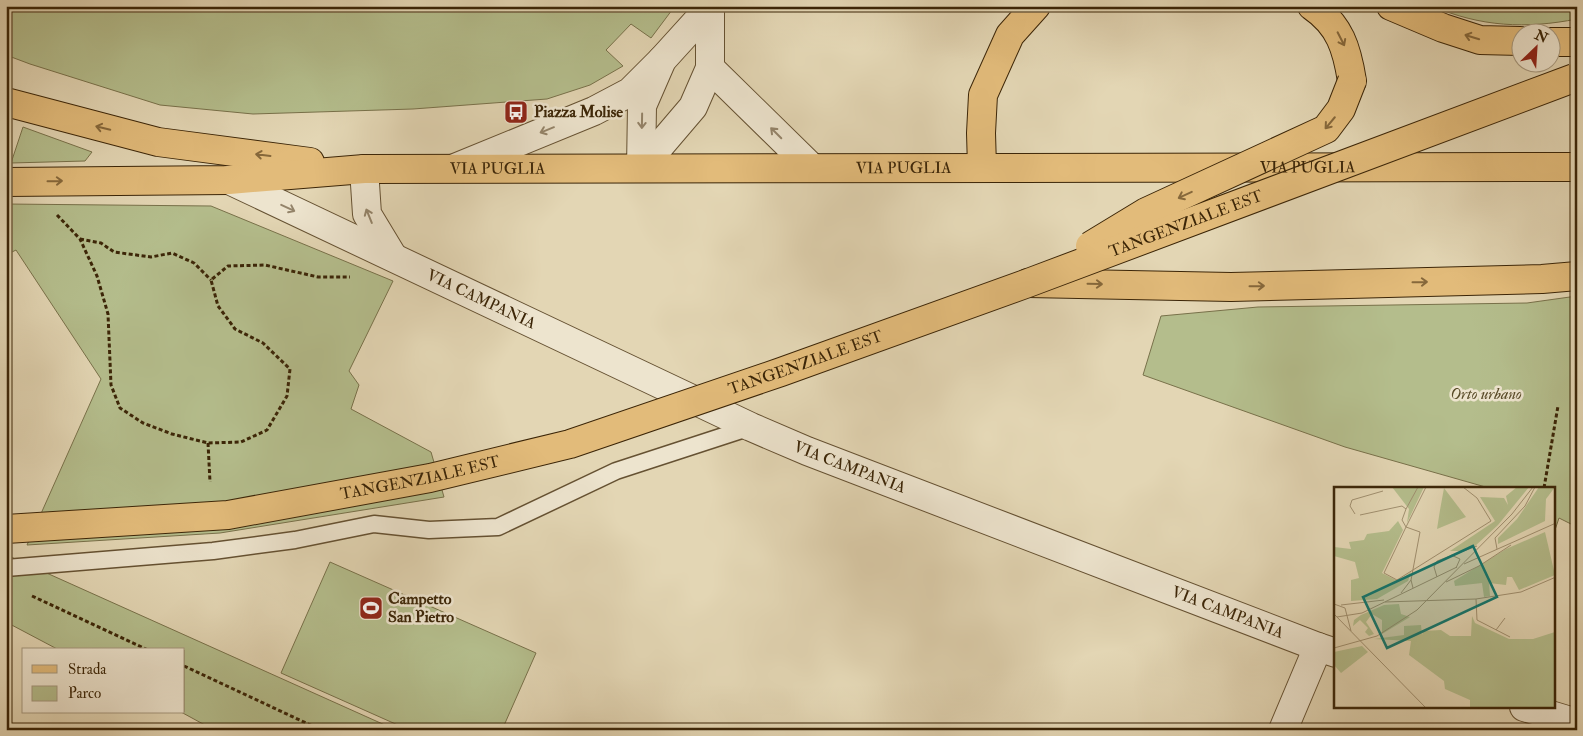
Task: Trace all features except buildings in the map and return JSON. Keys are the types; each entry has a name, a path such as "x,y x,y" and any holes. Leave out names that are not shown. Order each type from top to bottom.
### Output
{"main road":[{"path":"982,167 983,95 1010,35 1036,6"},
{"path":"1028,283 1146,212 1326,129 1341,109 1352,81 1343,39 1325,15 1312,6"},
{"path":"1391,6 1443,28 1480,40 1510,41"},
{"path":"1560,42 1577,42"},
{"name":"TANGENZIALE EST","path":"6,529 228,515 430,478 570,444 772,376 1028,283 1575,78"},
{"path":"6,102 158,142 364,169"},
{"name":"VIA PUGLIA","path":"6,182 228,180 364,169 455,168 1577,167"},
{"path":"1028,283 1231,287 1542,279 1577,276"}],"street":[{"path":"455,168 601,107 630,92 710,7"},
{"path":"641,168 693,107 710,68 710,7"},
{"path":"641,168 642,106 662,60"},
{"path":"710,68 811,167"},
{"path":"364,169 367,214 393,257"},
{"name":"VIA CAMPANIA","path":"228,180 751,427 825,458 1327,650 1282,730"},
{"path":"1527,708 1577,723"}],"lane":[{"path":"6,568 213,551 295,540 374,524 429,530 498,527 616,471 751,427"}],"path":[{"path":"54,211 80,239 97,276 108,314 111,386 120,408 143,423 172,434 208,443 241,442 267,430 287,396 290,369 263,343 235,329 218,306 211,280 194,263 172,253 151,257 114,252 101,243 80,239"},
{"path":"211,280 228,266 265,265 318,278 362,277 381,274 393,257"},
{"path":"1544,487 1558,406"},
{"path":"24,592 144,648"},
{"path":"185,666 321,730"}],"green space":[{"path":"6,6 675,6 651,38 631,24 606,50 623,66 590,85 547,99 413,109 253,114 160,105 6,55"},
{"path":"1432,6 1577,6 1577,19 1558,22 1510,22 1510,24 1504,24 1486,22 1450,13"},
{"path":"23,127 92,152 85,161 11,163"},
{"path":"6,204 211,206 393,281 349,371 359,385 351,409 431,452 444,497 220,533 27,545 101,379 16,250 6,255"},
{"name":"Orto urbano","path":"1577,296 1577,527 1559,518 1556,527 1556,487 1485,487 1345,447 1143,375 1161,316 1258,307 1527,303"},
{"path":"6,557 11,557 396,730 214,730 185,714 185,648 55,648 6,622"},
{"name":"Campetto San Pietro","path":"330,562 536,653 502,730 409,730 281,673"}],"place":[{"name":"Piazza Molise","path":"516,112"},
{"name":"Campetto San Pietro","path":"371,608"}]}
